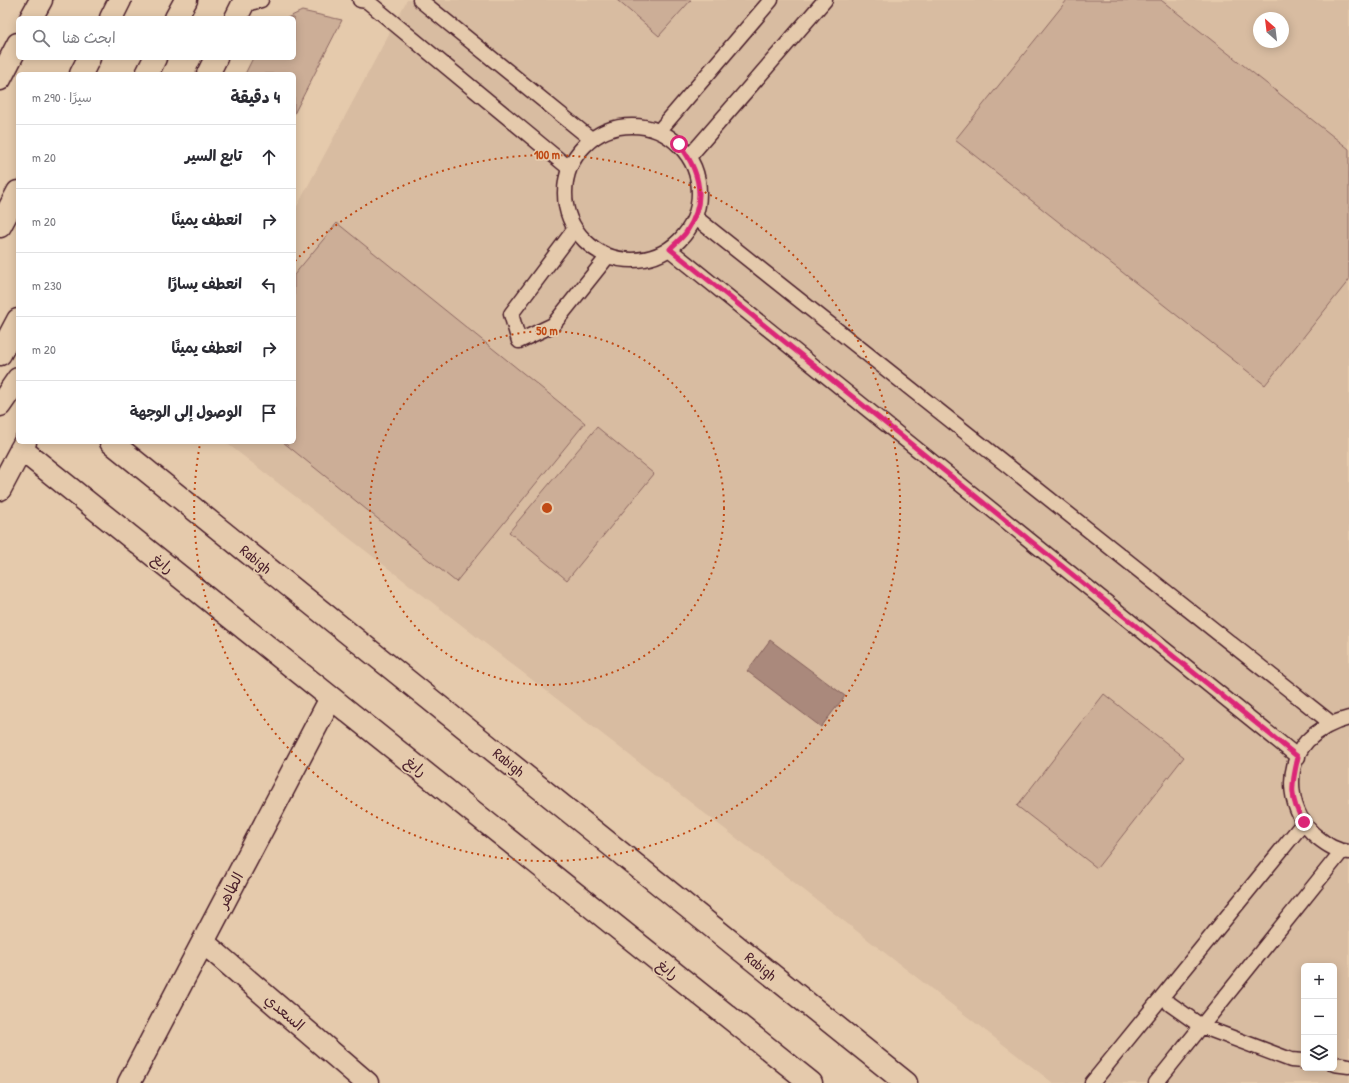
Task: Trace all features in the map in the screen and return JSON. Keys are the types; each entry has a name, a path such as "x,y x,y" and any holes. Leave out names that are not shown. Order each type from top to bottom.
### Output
{"main road":[{"path":"32,16 40,0"},
{"path":"112,16 120,0"},
{"path":"177,16 186,0"},
{"path":"0,79 16,48"},
{"path":"82,72 88,60"},
{"path":"148,72 155,60"},
{"path":"209,72 215,60"},
{"path":"0,220 16,196"},
{"path":"0,226 16,196"},
{"path":"0,354 16,324"},
{"path":"0,405 16,381"},
{"name":"Rabigh","path":"114,444 906,1083"},
{"path":"0,489 23,445"},
{"name":"رابغ","path":"23,445 331,698 811,1083"},
{"name":"الطاهر","path":"129,1083 331,698"},
{"name":"السعدي","path":"203,942 367,1083"}],"lane":[{"path":"360,0 367,1 569,168"},
{"path":"420,0 591,139"},
{"path":"659,131 771,0"},
{"path":"689,157 825,0"},
{"path":"631,125 659,131 679,144 689,157 696,170 699,194 695,217 686,232 670,249 648,259 624,260 608,256 591,247 574,230 566,210 564,186 569,168 575,157 591,139 608,130 631,125"},
{"path":"695,217 1331,723"},
{"path":"574,230 511,314 519,341 553,325 608,256"},
{"path":"670,249 1298,757"},
{"path":"1156,1083 1201,1026 1345,852 1327,846 1309,831 1297,811 1291,787 1298,757 1307,741 1331,723 1349,718"},
{"path":"1092,1083 1304,822"},
{"path":"1170,1004 1201,1026 1290,1060 1301,1061"},
{"path":"1337,1064 1349,1066"}],"shaded area":[{"path":"407,0 1349,0 1349,1083 1053,1083 228,444 296,444 296,208"},
{"path":"617,0 691,0 659,36"},
{"path":"1067,0 1161,0 1349,149 1349,280 1265,385 955,140"},
{"path":"302,11 342,20 296,110 296,72 246,72 252,60 296,60 296,16 291,16"},
{"path":"337,223 585,423 456,582 285,444 296,444 296,273"},
{"path":"597,427 654,474 567,580 509,532"},
{"path":"770,640 845,696 821,727 747,671"},
{"path":"1104,694 1184,757 1097,868 1017,806"}],"route":[{"path":"679,144 689,157 696,170 699,194 695,217 686,232 670,249 1298,757 1291,787 1297,811 1304,822"}]}
